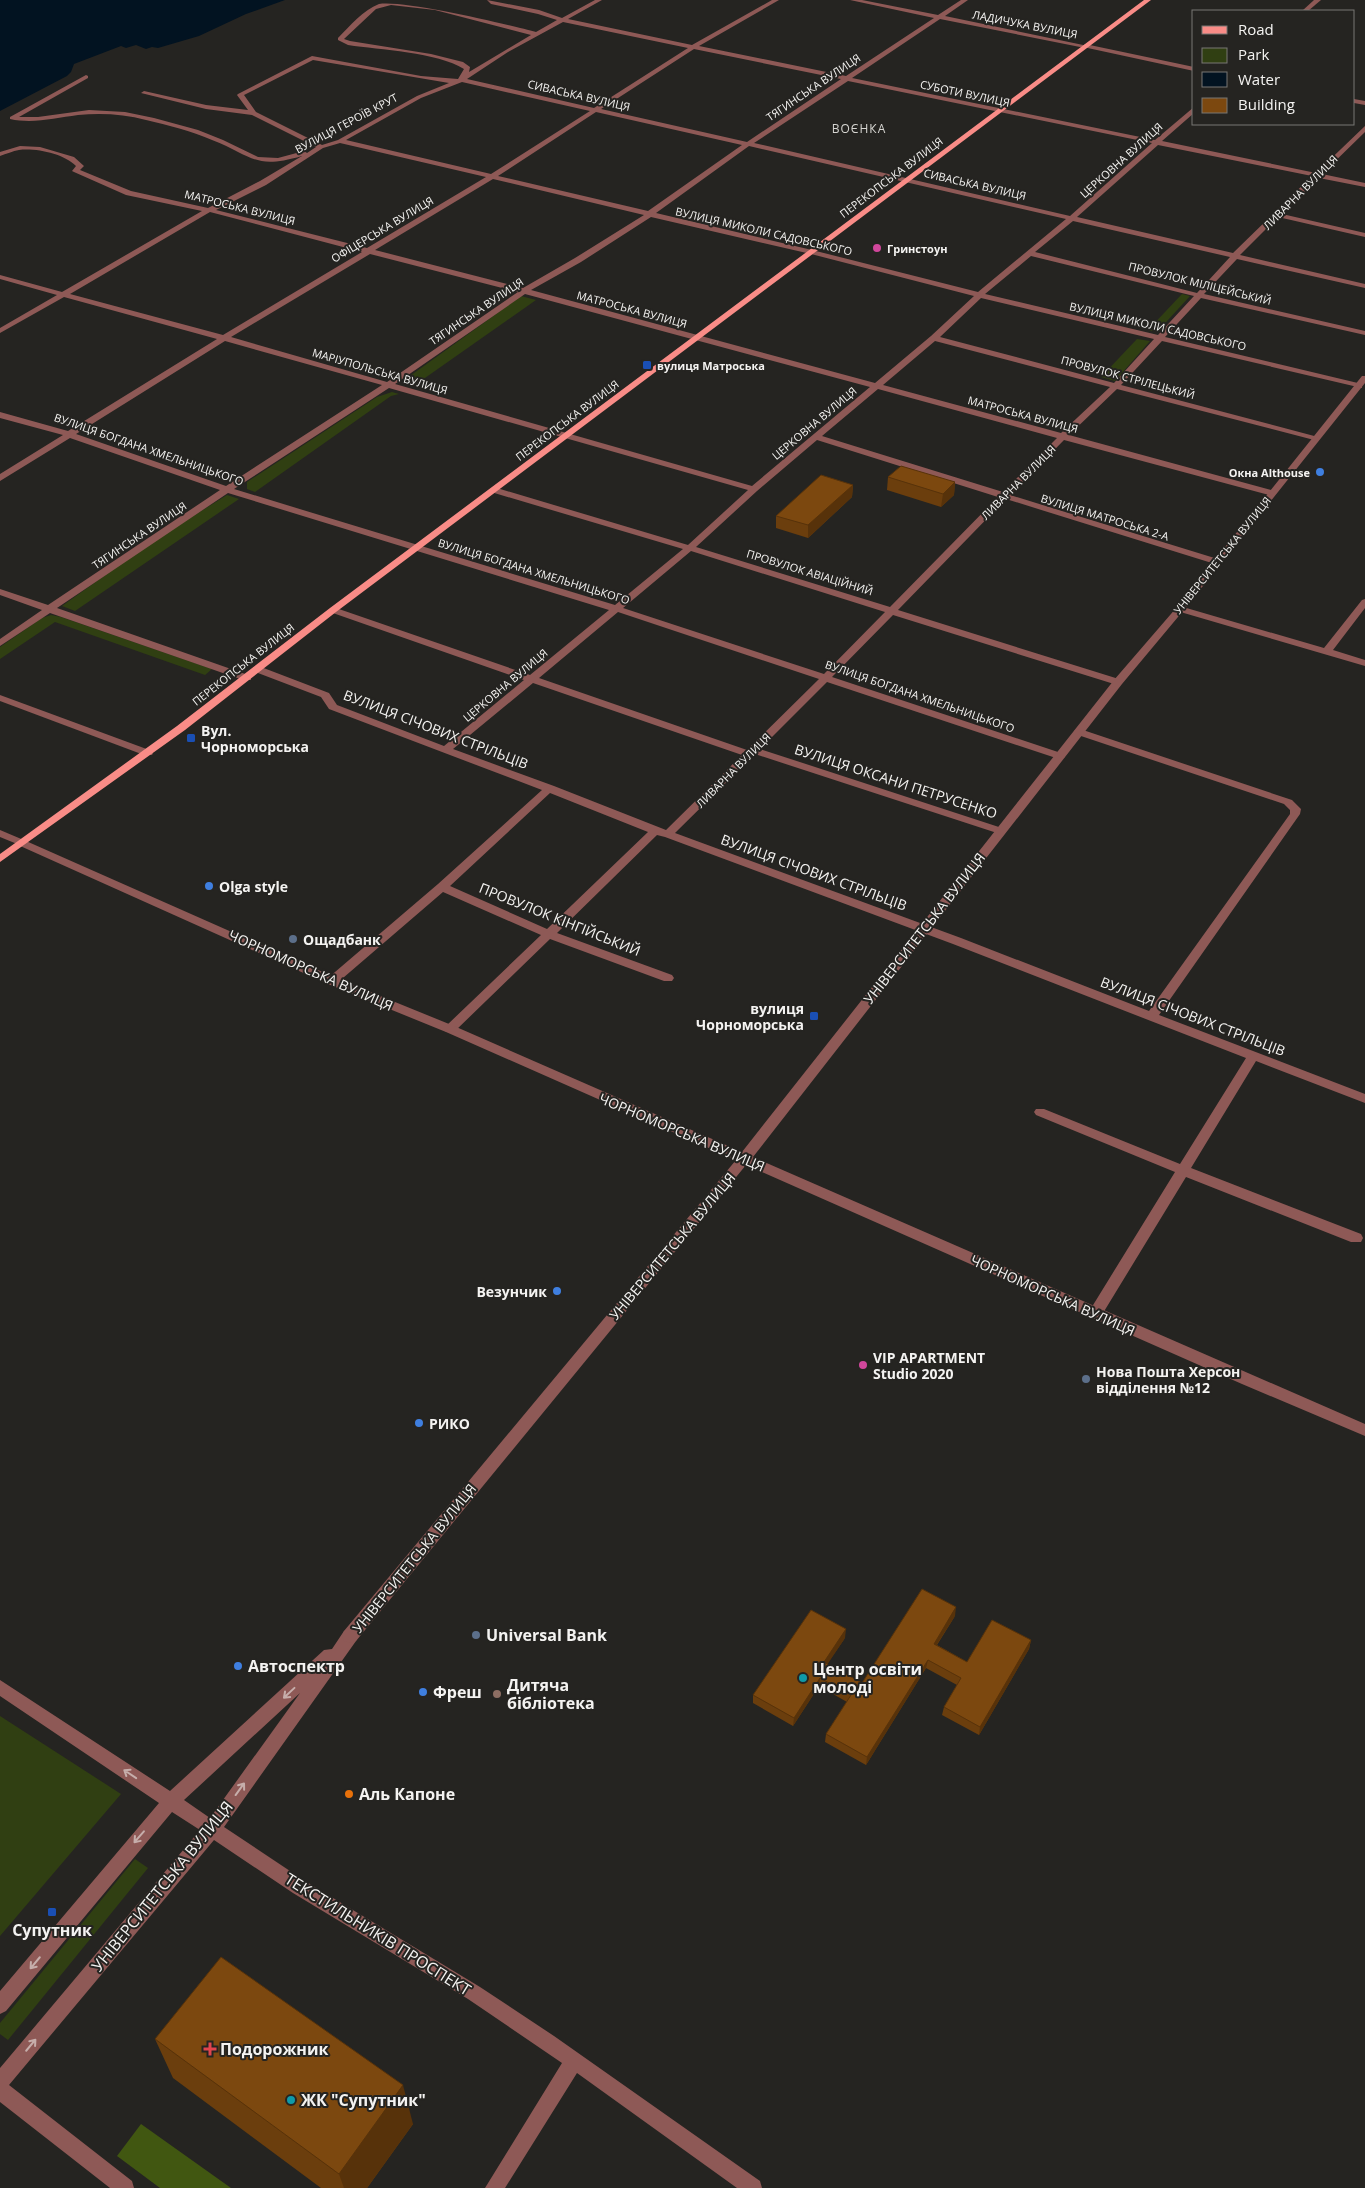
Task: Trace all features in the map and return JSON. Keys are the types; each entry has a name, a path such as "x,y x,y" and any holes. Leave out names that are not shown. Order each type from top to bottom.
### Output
{"main road":[{"name":"ПЕРЕКОПСЬКА ВУЛИЦЯ","path":"0,859 148,753 333,610 1148,0"}],"street":[{"name":"СУБОТИ ВУЛИЦЯ","path":"490,0 493,3 539,12 562,20 1319,174 1365,185"},
{"name":"ВУЛИЦЯ ГЕРОЇВ КРУТ","path":"0,330 209,210 263,183 321,147 340,141 419,97 460,81 536,34 599,0"},
{"name":"ОФІЦЕРСЬКА ВУЛИЦЯ","path":"0,478 224,338 492,176 693,47 776,0"},
{"name":"ЛАДИЧУКА ВУЛИЦЯ","path":"853,0 1192,69"},
{"name":"ТЯГИНСЬКА ВУЛИЦЯ","path":"0,643 148,541 388,385 524,291 578,260 648,215 748,144 965,0"},
{"path":"1306,10 1318,0"},
{"path":"460,81 468,68 465,64 441,58 348,43 342,41 340,37 374,8 391,3 435,8 536,34"},
{"name":"СИВАСЬКА ВУЛИЦЯ","path":"254,114 241,99 240,95 312,58 420,78 460,81 594,110 1365,286"},
{"path":"86,76 12,118 23,120 81,113 121,113 151,118 220,141 246,155 263,160 284,158 321,147"},
{"path":"144,93 206,107 254,114 321,147"},
{"name":"ЦЕРКОВНА ВУЛИЦЯ","path":"445,750 690,548 754,489 934,338 979,295 1072,218 1192,111"},
{"name":"ЛИВАРНА ВУЛИЦЯ","path":"668,834 828,678 1063,436 1118,385 1159,337 1235,256 1365,128"},
{"name":"ВУЛИЦЯ МИКОЛИ САДОВСЬКОГО","path":"340,141 648,215 812,252 979,295 1362,387"},
{"name":"МАТРОСЬКА ВУЛИЦЯ","path":"0,154 20,148 40,149 72,158 80,166 76,171 129,193 209,210 524,291 1272,493"},
{"path":"1277,215 1365,235"},
{"name":"ПРОВУЛОК МІЛІЦЕЙСЬКИЙ","path":"1030,253 1198,295 1365,333"},
{"name":"МАРІУПОЛЬСЬКА ВУЛИЦЯ","path":"0,277 64,293 754,489"},
{"name":"ПРОВУЛОК СТРІЛЕЦЬКИЙ","path":"934,338 1118,385 1315,439"},
{"name":"УНІВЕРСИТЕТСЬКА ВУЛИЦЯ","path":"0,2082 212,1829 350,1636 744,1159 1118,682 1180,609 1315,439 1362,387 1365,378"},
{"name":"ВУЛИЦЯ БОГДАНА ХМЕЛЬНИЦЬКОГО","path":"0,415 68,434 229,490 617,609 1060,756"},
{"name":"ВУЛИЦЯ МАТРОСЬКА 2-А","path":"815,436 1218,562"},
{"name":"ПРОВУЛОК АВІАЦІЙНИЙ","path":"494,490 690,548 1118,682"},
{"path":"0,592 247,678"},
{"path":"1327,651 1365,602"},
{"path":"1180,609 1365,663"},
{"name":"ВУЛИЦЯ ОКСАНИ ПЕТРУСЕНКО","path":"333,610 750,752 1001,830"},
{"name":"ВУЛИЦЯ СІЧОВИХ СТРІЛЬЦІВ","path":"257,669 325,695 333,707 550,788 655,832 668,834 924,928 1365,1099"},
{"path":"0,698 148,753"},
{"path":"1080,732 1288,802 1296,809 1289,822 1152,1015"},
{"path":"332,981 442,887 550,788"},
{"path":"450,1029 655,832"},
{"name":"ЧОРНОМОРСЬКА ВУЛИЦЯ","path":"0,833 332,981 450,1029 1095,1314 1365,1430"},
{"name":"ПРОВУЛОК КІНГІЙСЬКИЙ","path":"442,887 549,934 668,978"},
{"path":"1095,1314 1253,1056"},
{"path":"1040,1112 1356,1238"},
{"name":"УНІВЕРСИТЕТСЬКА ВУЛИЦЯ","path":"0,2005 171,1801 350,1636"},
{"name":"ТЕКСТИЛЬНИКІВ ПРОСПЕКТ","path":"0,1687 300,1887 444,1973 574,2061 753,2188"},
{"path":"494,2188 574,2061"},
{"path":"0,2090 126,2188"}],"green space":[{"path":"1182,294 1190,296 1157,332 1148,330"},
{"path":"521,296 536,300 415,385 403,381"},
{"path":"1137,339 1150,341 1115,381 1101,377"},
{"path":"392,392 399,394 391,396 255,492 247,489 247,482 377,397"},
{"path":"227,495 239,499 75,611 62,606 153,541"},
{"path":"51,615 212,669 205,675 55,622 0,659 0,647 42,618"},
{"path":"0,1716 121,1794 0,1936"},
{"path":"135,1859 148,1868 8,2040 0,2034 0,2023"},
{"path":"141,2124 231,2188 160,2188 117,2156"}],"water":[{"path":"0,0 285,0 246,14 199,36 158,48 146,49 136,45 126,48 121,46 74,64 67,76 0,111"}],"building":[{"path":"901,466 955,482 943,494 888,477"},
{"path":"821,475 853,485 808,525 776,516"},
{"name":"Центр освіти молоді","path":"922,1589 956,1607 934,1644 967,1662 992,1620 1031,1640 980,1727 944,1707 961,1678 928,1660 867,1757 826,1734 851,1695 820,1678 794,1718 753,1695 811,1610 846,1629 824,1662 862,1683"},
{"name":"ЖК \"Супутник\"","path":"221,1957 403,2085 339,2174 155,2039"}],"place":[{"name":"Гринстоун","path":"877,248"},
{"name":"вулиця Матроська","path":"647,365"},
{"name":"Окна Althouse","path":"1320,472"},
{"name":"Вул. Чорноморська","path":"191,738"},
{"name":"Olga style","path":"209,886"},
{"name":"Ощадбанк","path":"293,939"},
{"name":"вулиця Чорноморська","path":"814,1016"},
{"name":"Везунчик","path":"557,1291"},
{"name":"VIP APARTMENT Studio 2020","path":"863,1365"},
{"name":"Нова Пошта Херсон відділення №12","path":"1086,1379"},
{"name":"РИКО","path":"419,1423"},
{"name":"Universal Bank","path":"476,1635"},
{"name":"Автоспектр","path":"238,1666"},
{"name":"Центр освіти молоді","path":"803,1678"},
{"name":"Фреш","path":"423,1692"},
{"name":"Дитяча бібліотека","path":"497,1694"},
{"name":"Аль Капоне","path":"349,1794"},
{"name":"Супутник","path":"52,1912"},
{"name":"Подорожник","path":"210,2049"},
{"name":"ЖК \"Супутник\"","path":"291,2100"}],"district":[{"name":"ВОЄНКА","path":"859,128"}]}
